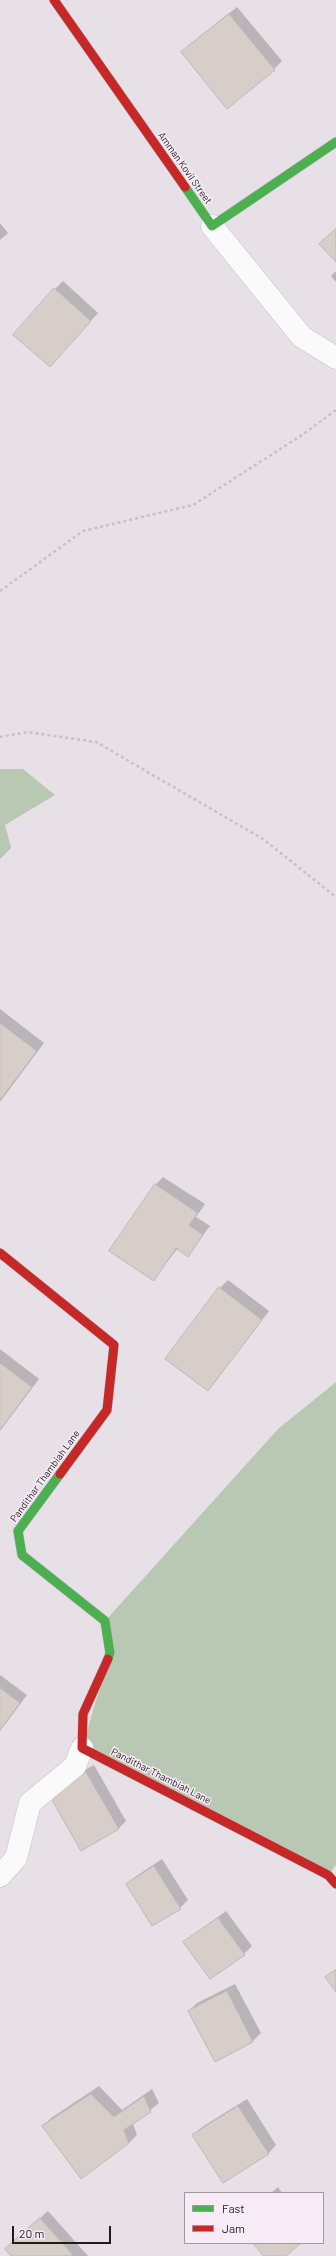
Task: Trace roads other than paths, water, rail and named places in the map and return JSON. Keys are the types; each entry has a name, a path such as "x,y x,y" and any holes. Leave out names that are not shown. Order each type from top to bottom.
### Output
{"street":[{"name":"Amman Kovil Street","path":"54,0 212,226"},
{"path":"336,142 212,226 302,337 336,358"},
{"name":"Pandithar Thambiah Lane","path":"0,1253 114,1345 107,1410 18,1531 22,1555 105,1621 110,1653 83,1714 82,1748 328,1875 336,1884"},
{"path":"0,1876 16,1858 30,1803 75,1766 82,1748"}]}
